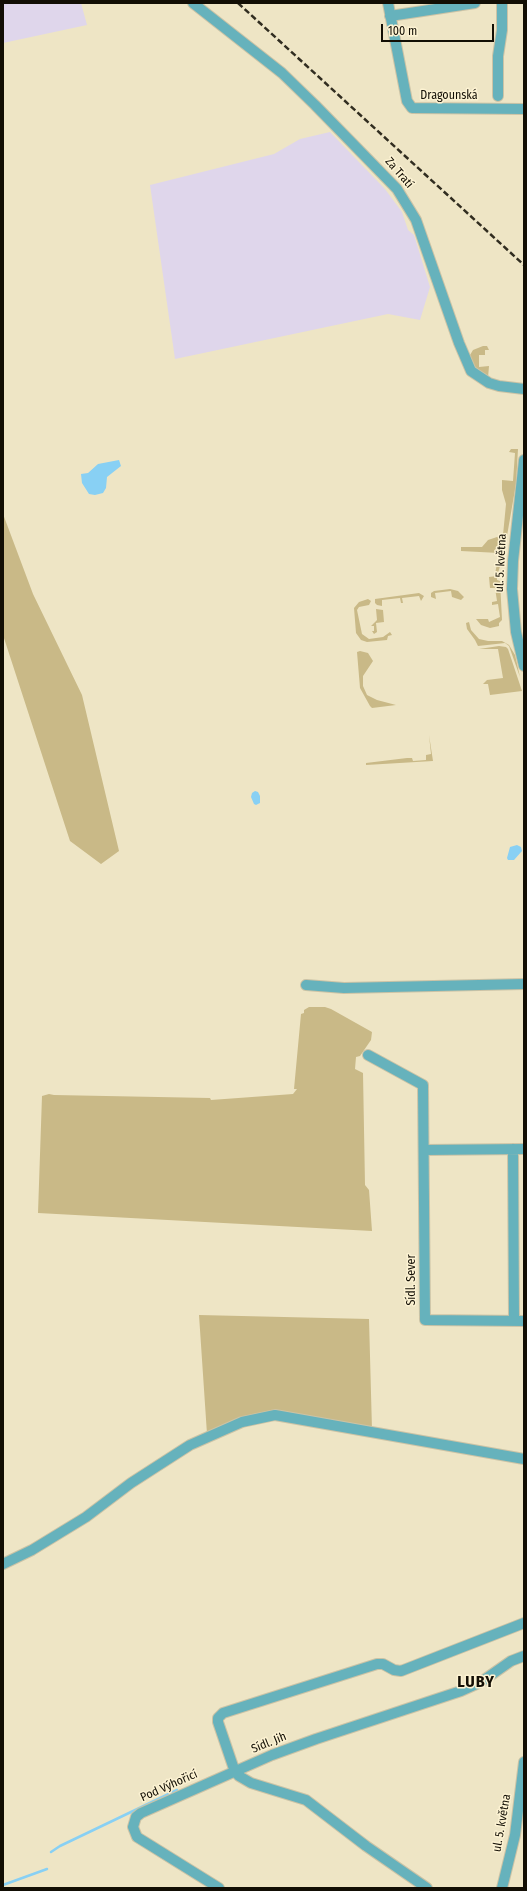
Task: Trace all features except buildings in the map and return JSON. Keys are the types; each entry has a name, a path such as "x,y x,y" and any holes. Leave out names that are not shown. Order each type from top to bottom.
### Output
{"street":[{"name":"Za Tratí","path":"193,3 282,74 316,105 397,189 416,220 459,343 471,371 489,383 499,386 524,389"},
{"name":"Dragounská","path":"388,3 407,101 412,108 524,109"},
{"path":"390,16 475,3"},
{"path":"498,96 498,56 502,30 502,3"},
{"name":"ul. 5. května","path":"524,460 514,544 512,583 516,632 524,666"},
{"path":"306,985 344,988 524,984"},
{"name":"Sídl. Sever","path":"368,1055 424,1085 426,1320 519,1321 513,1149"},
{"path":"424,1150 524,1149"},
{"path":"3,1564 32,1550 86,1517 131,1483 190,1445 242,1422 275,1415 524,1459"},
{"path":"427,1888 366,1846 306,1800 251,1783 235,1772 218,1722 218,1718 223,1714 377,1664 383,1664 394,1670 401,1671 524,1623"},
{"name":"Sídl. Jih","path":"235,1772 316,1739 461,1691 481,1682 511,1661 524,1656"},
{"name":"ul. 5. května","path":"502,1888 517,1823 524,1762"},
{"name":"Pod Výhořicí","path":"219,1888 137,1836 133,1827 134,1822 141,1813 235,1772"}],"shaded area":[{"path":"3,3 81,3 87,25 3,43"},
{"path":"330,132 385,189 402,212 408,230 414,235 430,287 420,320 388,314 175,359 150,185 274,154 300,139"},
{"path":"487,346 489,350 485,350 485,355 479,355 479,367 489,366 488,378 474,368 470,355 473,350"},
{"path":"511,449 518,449 516,484 504,553 498,573 495,574 499,553 461,551 461,547 482,547 488,540 503,535 506,504 502,490 502,480 513,481 515,453 509,452"},
{"path":"3,514 33,594 82,695 119,851 101,864 70,841 3,635"},
{"path":"497,576 497,580 500,581 502,620 499,623 499,626 490,628 481,625 476,619 488,619 489,622 500,617 498,604 492,605 492,602 497,601 495,588 490,588 489,577"},
{"path":"450,589 458,591 464,597 461,600 452,597 451,591 435,593 436,599 431,597 431,593 434,591"},
{"path":"419,593 424,596 421,601 419,596 402,598 403,603 401,603 400,598 382,600 382,606 375,603 375,599"},
{"path":"368,599 371,601 369,605 359,607 357,610 362,634 369,639 383,637 390,632 392,635 388,636 387,640 367,642 361,640 356,633 354,608 359,602"},
{"path":"376,609 383,610 384,622 376,623 377,632 374,634 372,631 374,631 374,626 371,626 377,620"},
{"path":"469,622 471,630 479,639 488,641 502,641 509,645 515,655 520,677 509,646 505,643 478,646 467,629 466,623"},
{"path":"499,646 506,647 508,649 522,691 490,695 488,684 483,684 487,680 503,678 498,649 479,649"},
{"path":"360,651 368,653 373,661 363,676 363,686 367,695 377,700 396,705 372,708 370,706 360,688 357,652"},
{"path":"429,735 433,761 366,765 366,763 407,758 412,758 413,761 426,760 426,755 431,754"},
{"path":"309,1007 325,1007 331,1009 372,1032 371,1040 360,1056 356,1057 355,1069 363,1073 365,1185 369,1190 372,1231 38,1213 42,1096 49,1094 210,1098 211,1100 293,1094 297,1089 294,1089 301,1014 304,1013 304,1010"},
{"path":"199,1315 369,1319 372,1430 293,1415 207,1434"}],"water":[{"path":"119,460 121,466 107,477 106,488 103,493 95,495 89,494 82,483 81,474 88,473 98,464"},
{"path":"255,791 258,792 260,796 260,803 256,805 251,797 252,793"},
{"path":"517,845 521,847 522,851 514,860 508,860 507,858 510,847"}],"waterway":[{"path":"51,1852 60,1846 177,1790"},
{"path":"3,1885 47,1869"}],"railway":[{"path":"238,3 524,265"}],"district":[{"name":"LUBY","path":"476,1683"}]}
